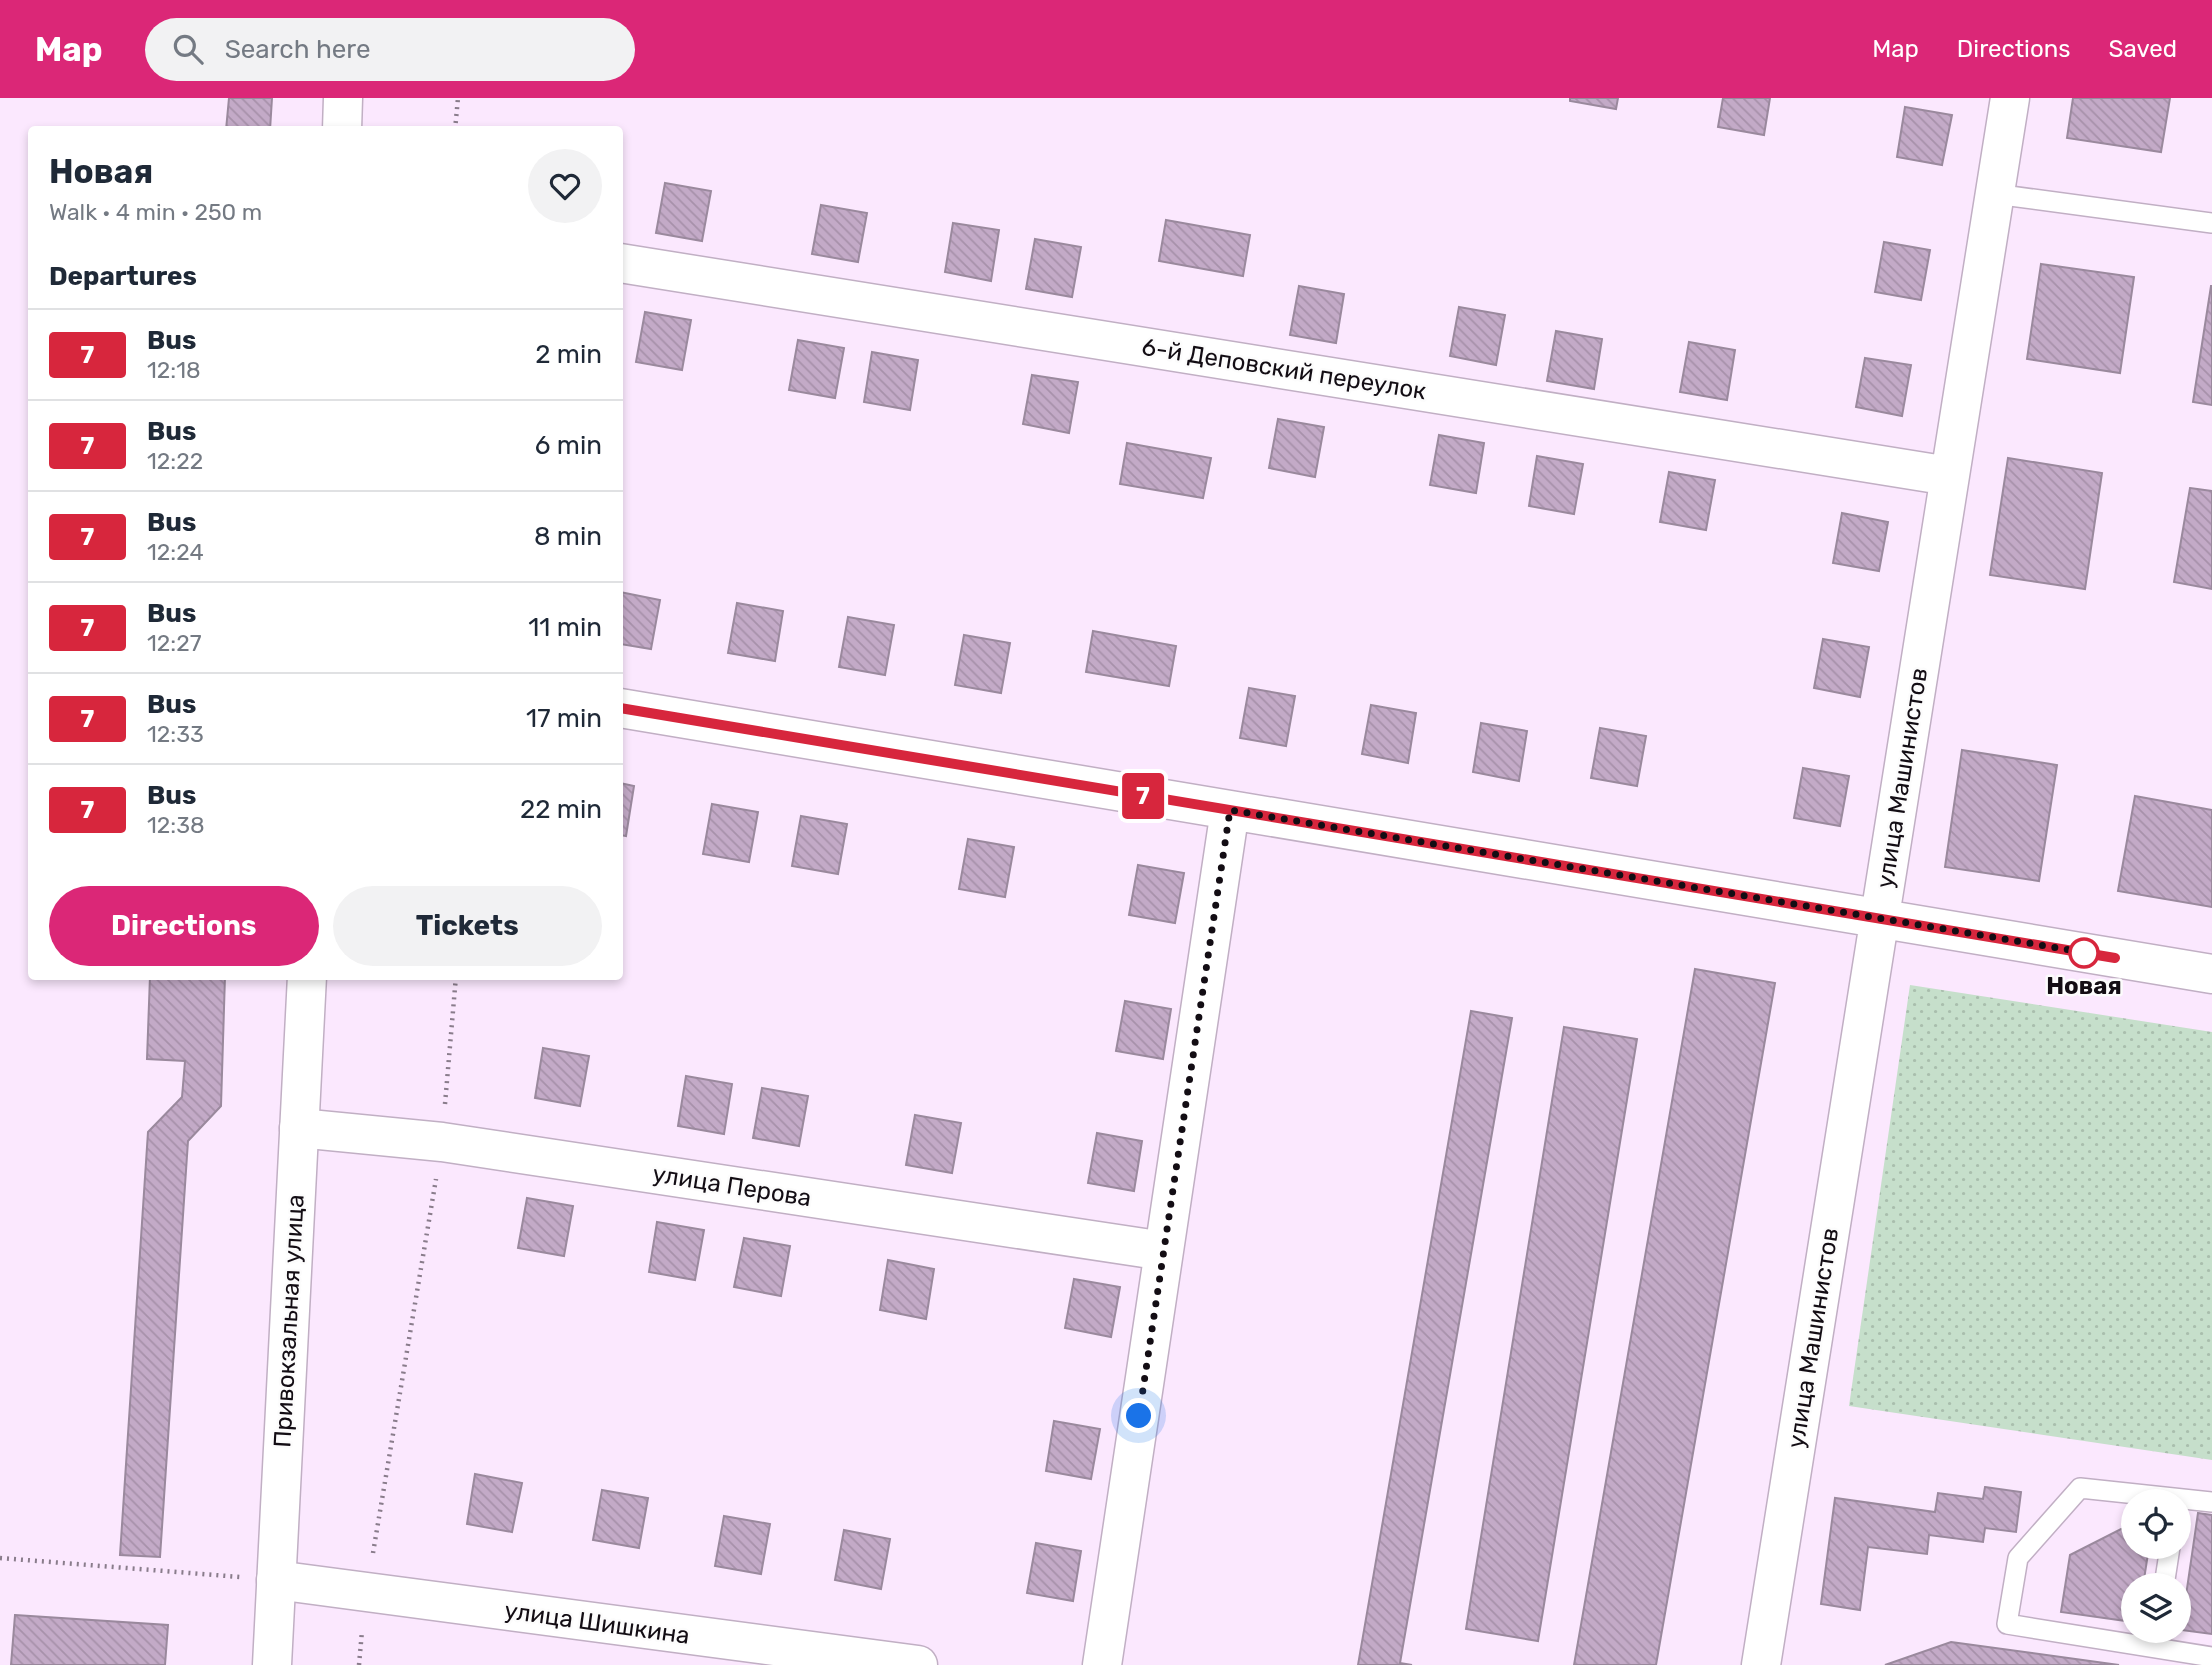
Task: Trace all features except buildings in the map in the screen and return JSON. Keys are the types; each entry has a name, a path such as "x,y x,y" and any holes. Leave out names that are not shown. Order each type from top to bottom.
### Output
{"street":[{"path":"342,126 343,98"},
{"name":"улица Машинистов","path":"1761,1665 2010,98"},
{"name":"6-й Деповский переулок","path":"623,262 1949,476"},
{"path":"623,709 2212,974"},
{"path":"1102,1665 1230,810"},
{"name":"Привокзальная улица","path":"272,1665 307,980"},
{"name":"улица Перова","path":"299,1128 442,1142 1164,1251"},
{"name":"улица Шишкина","path":"276,1580 918,1665"}],"lane":[{"path":"1995,194 2212,223"},
{"path":"2121,1493 2080,1488 2018,1558 2007,1624 2121,1636"},
{"path":"2191,1501 2212,1502"},
{"path":"2167,1643 2212,1657"}],"path":[{"path":"455,126 457,98"},
{"path":"359,1665 366,1592 442,1142 456,980"},
{"path":"0,1558 276,1580"}],"green space":[{"path":"1910,985 2212,1032 2212,1460 1849,1406"}],"bus line":[{"name":"7","path":"623,709 2115,958"}],"place":[{"name":"Новая","path":"2084,953"}],"route":[{"path":"1139,1416 1230,810 2088,953 2084,953"}]}
